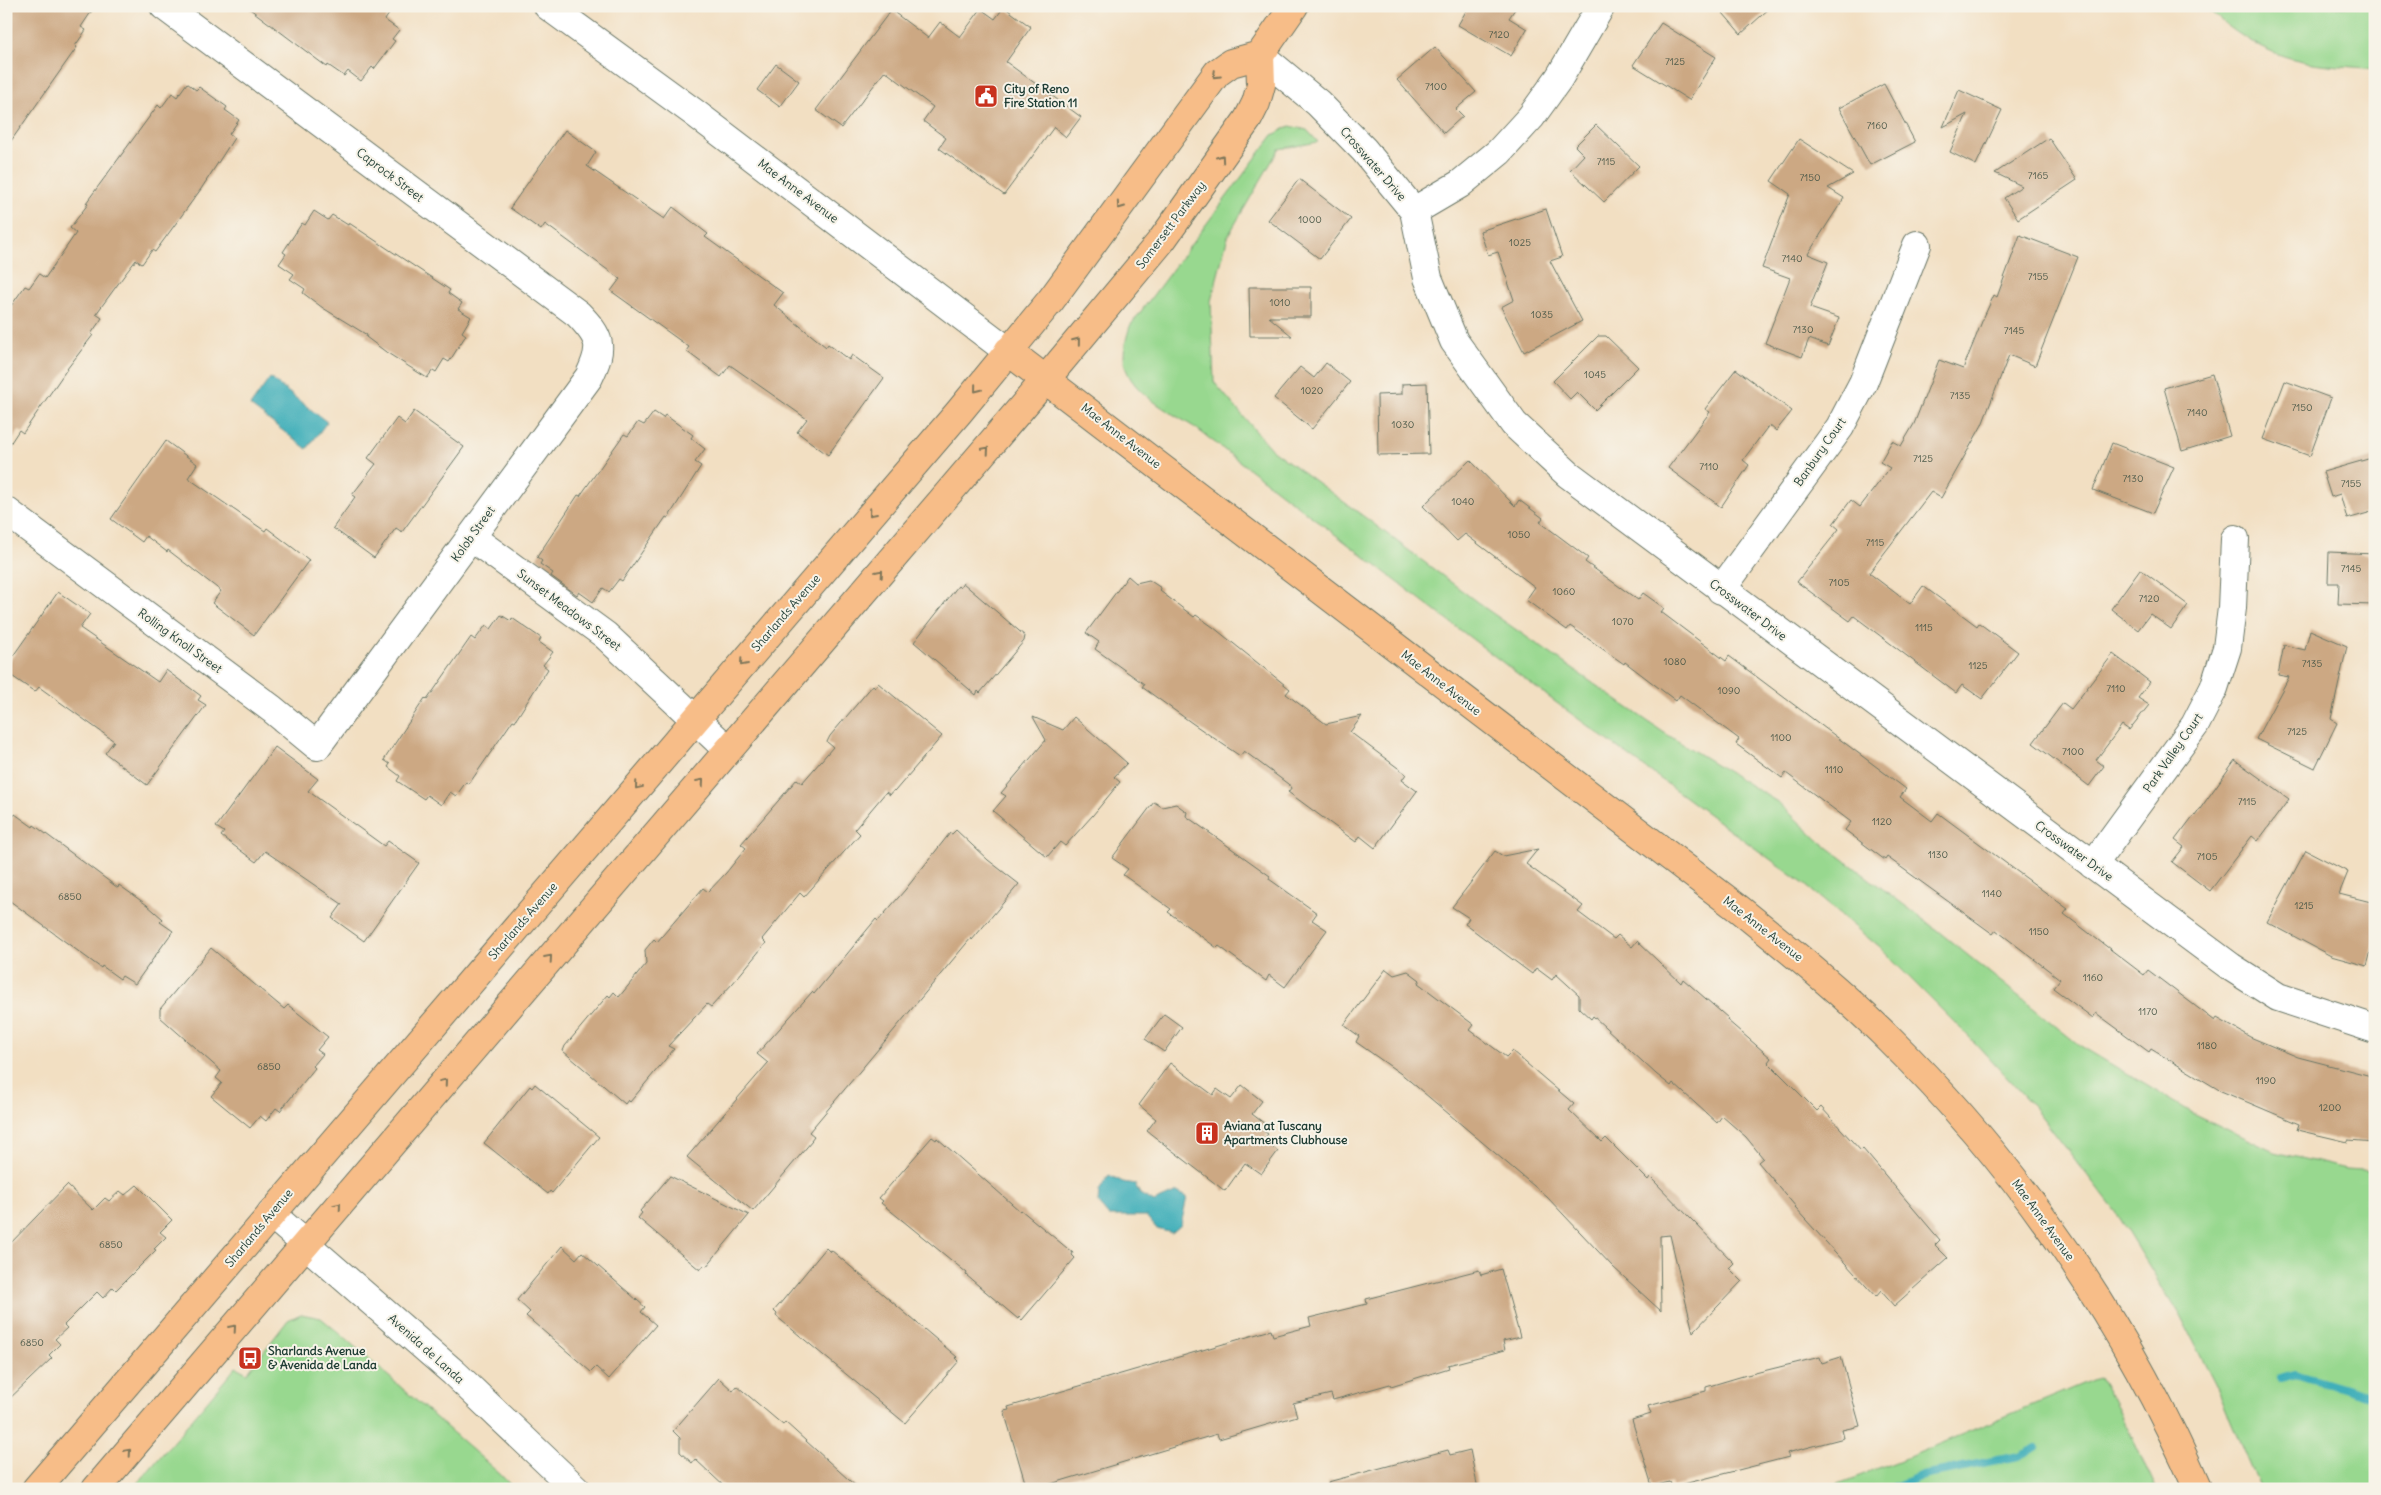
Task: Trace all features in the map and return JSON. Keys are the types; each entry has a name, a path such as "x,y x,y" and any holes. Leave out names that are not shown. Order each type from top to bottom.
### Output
{"main road":[{"path":"1008,351 1051,300 1217,73 1231,63 1260,55 1294,6"},
{"name":"Somersett Parkway","path":"1046,379 1162,240 1248,119 1256,103 1261,85 1260,55"},
{"name":"Mae Anne Avenue","path":"1008,351 1738,909 1816,971 1890,1040 1958,1112 2010,1175 2080,1272 2136,1363 2175,1436 2198,1489"},
{"name":"Sharlands Avenue","path":"36,1489 959,412 1008,351"},
{"path":"96,1489 1046,379"}],"street":[{"name":"Caprock Street","path":"164,6 578,314 596,332 599,356"},
{"name":"Mae Anne Avenue","path":"548,6 696,114 1008,351"},
{"path":"1414,211 1460,184 1499,152 1531,117 1559,78 1601,6"},
{"name":"Crosswater Drive","path":"1260,55 1318,104 1364,150 1414,211 1428,278 1454,341 1514,424 1568,474 1721,590 2231,967 2278,997 2375,1029"},
{"name":"Banbury Court","path":"1721,590 1840,427 1863,383 1917,245"},
{"name":"Kolob Street","path":"343,710 589,377 599,356"},
{"name":"Rolling Knoll Street","path":"6,511 265,704 316,746 343,710"},
{"name":"Sunset Meadows Street","path":"471,537 605,636 696,718 728,750"},
{"name":"Park Valley Court","path":"2093,865 2195,725 2214,688 2227,648 2232,608 2235,539"},
{"name":"Avenida de Landa","path":"271,1214 454,1373 576,1489"}],"green space":[{"path":"2205,6 2375,6 2375,69 2307,62 2272,52 2236,32"},
{"path":"1290,126 1307,130 1318,142 1279,149 1228,236 1211,301 1214,382 1271,449 1485,608 1663,732 1779,803 1818,840 1928,923 2079,1045 2191,1112 2274,1152 2347,1169 2375,1171 2375,1489 2260,1489 2216,1386 2180,1316 2116,1212 2034,1107 1977,1045 1879,947 1804,884 1539,690 1197,429 1151,399 1131,380 1124,356 1130,326 1273,135"},
{"path":"301,1314 321,1318 501,1475 514,1489 133,1489 236,1367 247,1373 288,1320"},
{"path":"2100,1378 2131,1435 2156,1489 1825,1489 1896,1462"}],"water":[{"path":"270,378 327,422 307,449 250,406"},
{"path":"1109,1175 1123,1182 1135,1184 1140,1194 1154,1202 1177,1192 1187,1197 1181,1225 1172,1233 1157,1229 1146,1216 1109,1216 1098,1203 1099,1191"}],"building":[{"path":"6,6 95,6 81,27 86,30 75,46 77,47 6,148"},
{"path":"246,6 378,6 389,14 385,20 399,30 392,39 395,41 374,69 372,67 361,81 348,71 344,76 328,65 327,67"},
{"path":"1469,6 1517,6 1509,18 1527,29 1511,56 1458,25"},
{"path":"1717,6 1772,6 1741,34"},
{"name":"City of Reno Fire Station 11","path":"1004,7 1031,27 1006,62 1081,117 1066,137 1054,127 1004,195 939,148 946,138 923,121 933,107 885,71 841,128 816,110 891,10 928,38 940,22 960,37 981,9 995,19"},
{"path":"1661,23 1716,57 1689,100 1633,65"},
{"path":"1435,47 1476,92 1456,109 1463,116 1444,133 1397,80"},
{"path":"776,64 799,81 780,107 757,90"},
{"path":"187,83 196,90 199,87 227,107 225,110 239,120 229,134 234,138 201,189 155,252 152,250 142,264 136,260 96,314 102,318 91,334 93,335 23,433 19,430 6,450 6,313 25,286 29,288 39,274 45,278 76,233 70,228 88,204 86,203 158,105 161,108 172,93 177,97"},
{"path":"1884,84 1915,142 1870,165 1839,108"},
{"path":"1959,90 2002,110 1976,165 1950,152 1967,114 1943,127"},
{"path":"1596,125 1639,166 1604,202 1570,170 1584,155 1575,146"},
{"path":"565,130 596,152 587,166 664,219 673,207 708,234 705,237 783,293 774,305 826,347 828,344 849,360 852,355 884,378 828,455 797,432 807,419 730,365 721,377 686,351 689,347 611,291 620,279 545,224 541,230 510,208"},
{"path":"2049,138 2077,180 2018,219 2004,198 2022,186 1995,173"},
{"path":"1799,139 1853,174 1828,188 1844,198 1808,254 1828,262 1810,308 1839,318 1828,346 1809,339 1802,357 1765,343 1790,278 1762,268 1790,194 1771,181"},
{"path":"1299,179 1351,219 1320,259 1268,220"},
{"path":"1546,209 1562,257 1550,261 1582,321 1524,352 1501,307 1514,300 1498,252 1488,255 1480,231"},
{"path":"314,211 328,220 332,215 348,225 349,223 450,290 448,293 462,303 458,309 471,317 462,332 466,335 449,362 444,359 436,372 433,370 427,378 386,352 366,337 367,335 323,308 303,293 305,289 290,279 294,274 279,264 286,254 283,252 302,223 305,225"},
{"path":"2020,235 2078,257 2035,366 2009,355 1982,425 1941,498 1931,492 1869,573 1910,604 1923,586 1977,626 1979,623 2018,652 1982,699 1962,685 1956,693 1854,616 1850,621 1797,582 1839,529 1833,524 1851,500 1860,507 1890,468 1880,462 1892,441 1901,446 1914,424 1939,360 1963,369 1994,295 1997,297"},
{"path":"1249,287 1311,287 1311,317 1269,317 1292,336 1250,336"},
{"path":"1598,336 1606,336 1638,367 1595,410 1577,392 1570,399 1553,381"},
{"path":"1326,363 1350,382 1312,429 1274,398 1300,367 1314,378"},
{"path":"1736,369 1792,411 1776,431 1769,425 1743,460 1749,465 1721,507 1668,468 1710,412 1705,409"},
{"path":"2212,374 2230,436 2182,451 2164,388"},
{"path":"2285,381 2331,398 2310,456 2263,439"},
{"path":"1427,383 1429,454 1378,455 1377,395 1402,394 1402,384"},
{"path":"414,411 464,447 402,532 396,528 374,558 333,528 355,497 352,495 376,464 368,458 397,418 405,424"},
{"path":"654,412 663,418 665,415 693,435 691,438 705,449 695,462 701,466 668,518 666,517 622,581 619,579 609,592 603,588 593,602 579,592 577,595 551,576 553,573 540,564 542,561 537,557 578,495 580,496 624,434 628,436 638,422 644,425"},
{"path":"166,441 197,464 188,478 265,531 267,528 309,560 254,635 212,603 221,591 168,550 167,552 146,536 142,542 111,519"},
{"path":"2112,443 2174,467 2153,513 2093,490"},
{"path":"2375,457 2375,511 2347,519 2340,494 2331,497 2323,472"},
{"path":"1470,460 1515,506 1519,500 1543,518 1540,522 1588,558 1585,562 1638,600 1643,593 1664,608 1661,612 1726,661 1729,656 1906,789 1900,797 1932,821 1938,813 2068,909 2064,914 2144,975 2148,970 2215,1021 2217,1018 2250,1037 2298,1057 2375,1077 2375,1142 2348,1140 2348,1142 2297,1130 2299,1124 2221,1091 2151,1049 2149,1052 2096,1013 2093,1018 2053,988 2060,979 1996,930 1993,934 1887,857 1885,860 1845,830 1851,822 1786,773 1782,778 1736,744 1739,739 1680,695 1676,701 1625,662 1624,664 1570,626 1567,630 1526,600 1535,587 1465,534 1457,541 1423,506"},
{"path":"2329,552 2375,554 2375,605 2338,604 2339,583 2328,583"},
{"path":"2140,569 2188,605 2171,629 2150,614 2138,630 2111,609"},
{"path":"1128,576 1136,583 1149,580 1161,588 1160,591 1194,617 1196,615 1213,627 1290,689 1286,694 1326,724 1362,716 1350,732 1406,774 1402,780 1417,791 1375,848 1360,836 1356,842 1288,792 1292,787 1244,751 1240,756 1142,687 1144,684 1095,649 1099,642 1086,633"},
{"path":"963,583 1025,636 1024,641 980,693 978,691 976,695 914,642 958,586 960,588"},
{"path":"58,592 90,614 80,628 158,682 166,670 201,696 198,700 206,705 147,785 105,753 114,741 39,687 35,692 6,672 6,666"},
{"path":"501,615 511,621 512,618 541,638 539,642 553,652 543,665 548,669 515,721 513,720 469,784 466,782 456,796 450,792 441,805 427,795 424,799 397,781 400,776 388,767 390,764 384,760 425,698 427,700 471,637 475,640 486,625 491,629"},
{"path":"2310,630 2347,646 2331,719 2337,723 2315,768 2256,739 2289,677 2278,675 2284,645 2305,650"},
{"path":"2113,654 2150,682 2138,698 2149,705 2129,730 2122,725 2096,760 2104,766 2089,786 2033,743 2063,703 2071,709"},
{"path":"878,683 942,736 895,791 890,795 886,792 855,829 860,834 804,897 800,893 762,939 766,943 733,983 711,1007 707,1004 668,1046 674,1049 630,1102 628,1100 625,1104 563,1051 565,1046 608,995 610,997 614,992 619,997 646,964 645,950 654,939 657,942 703,888 708,892 726,873 746,848 741,844 797,779 802,783 833,747 827,742 830,736 873,685 875,687"},
{"path":"1033,717 1063,730 1074,717 1127,763 1114,777 1120,782 1093,815 1065,846 1060,842 1047,857 993,811 1006,796 1001,793 1046,740"},
{"path":"275,747 318,779 308,791 384,846 388,841 419,863 364,941 332,918 342,904 265,851 256,862 221,836 224,832 216,827"},
{"path":"2235,760 2289,799 2258,841 2252,836 2210,891 2172,862 2184,847 2175,840 2195,816"},
{"path":"1154,802 1162,807 1176,804 1187,812 1186,816 1270,876 1269,879 1317,913 1312,920 1327,930 1285,987 1269,975 1266,981 1219,946 1217,948 1168,912 1171,909 1123,875 1128,869 1112,858"},
{"path":"15,814 33,827 34,825 118,888 119,885 147,905 163,919 160,922 173,931 135,984 122,976 120,979 102,966 101,968 6,898 6,829"},
{"path":"956,830 988,860 1019,884 972,940 971,938 809,1132 814,1136 812,1141 753,1211 687,1157 768,1063 757,1054 812,992 814,994 876,919 878,921 905,890 950,833 952,834"},
{"path":"1538,849 1526,864 1583,906 1578,912 1614,939 1618,935 1632,947 1637,941 1681,983 1683,979 1728,1018 1727,1020 1771,1058 1768,1062 1817,1111 1821,1107 1861,1151 1863,1149 1940,1240 1935,1245 1948,1258 1894,1306 1881,1291 1876,1297 1795,1208 1758,1162 1763,1158 1746,1137 1722,1116 1717,1123 1673,1083 1671,1086 1656,1074 1593,1016 1591,1019 1579,1008 1579,995 1556,974 1552,980 1536,968 1532,974 1465,924 1469,918 1452,907 1495,851 1503,856"},
{"path":"2306,850 2348,872 2339,894 2375,903 2375,936 2367,966 2331,956 2267,922"},
{"path":"211,948 284,1009 288,1005 328,1037 317,1050 323,1054 313,1066 315,1068 280,1111 276,1108 266,1121 260,1116 250,1128 211,1096 222,1083 216,1078 221,1071 160,1017 160,1009"},
{"path":"1386,969 1394,975 1408,971 1420,980 1418,983 1474,1025 1470,1030 1506,1057 1512,1051 1574,1104 1569,1110 1602,1142 1606,1138 1648,1180 1650,1177 1734,1263 1729,1268 1742,1281 1693,1332 1670,1235 1660,1236 1661,1311 1613,1267 1547,1197 1404,1076 1356,1042 1359,1036 1344,1025"},
{"path":"1164,1014 1182,1027 1164,1052 1145,1039"},
{"name":"Aviana at Tuscany Apartments Clubhouse","path":"1170,1063 1213,1095 1217,1089 1231,1099 1242,1085 1262,1101 1252,1114 1265,1124 1261,1129 1268,1134 1263,1140 1278,1151 1261,1174 1245,1163 1225,1191 1147,1131 1156,1119 1139,1105"},
{"path":"535,1084 599,1137 552,1193 550,1191 548,1194 484,1143 530,1086 532,1088"},
{"path":"932,1137 936,1140 937,1138 1020,1211 1073,1253 1072,1255 1075,1258 1022,1320 1019,1317 1018,1319 966,1275 967,1273 881,1203 883,1201 879,1198"},
{"path":"670,1176 749,1215 706,1267 704,1265 700,1270 638,1218 642,1213 640,1211"},
{"path":"67,1185 93,1210 105,1198 109,1201 120,1191 125,1195 137,1185 172,1220 160,1232 166,1237 154,1249 156,1250 116,1290 113,1287 103,1298 97,1292 64,1325 67,1328 55,1339 60,1344 49,1355 52,1358 6,1402 6,1248"},
{"path":"562,1246 576,1259 582,1252 645,1307 641,1312 656,1325 609,1379 596,1367 591,1372 526,1316 530,1312 517,1300"},
{"path":"826,1248 830,1252 831,1250 957,1357 959,1361 905,1423 776,1316 777,1314 774,1311"},
{"path":"1501,1269 1520,1337 1503,1341 1505,1350 1448,1365 1449,1368 1391,1386 1390,1384 1333,1400 1331,1394 1293,1403 1297,1416 1219,1439 1217,1434 1034,1489 1027,1489 1004,1411 1009,1410 1008,1407 1271,1330 1273,1336 1311,1326 1309,1318 1367,1304 1366,1299 1479,1270 1481,1275"},
{"path":"1820,1357 1822,1363 1841,1357 1860,1426 1842,1430 1844,1438 1787,1453 1789,1457 1672,1487 1670,1482 1652,1486 1632,1420 1651,1414 1648,1406 1706,1391 1706,1387 1743,1376"},
{"path":"719,1378 733,1391 737,1386 783,1425 785,1422 859,1489 727,1489 695,1459 692,1463 680,1452 680,1438 673,1431"},
{"path":"1448,1450 1450,1455 1470,1450 1478,1489 1329,1489 1328,1482"}],"waterway":[{"path":"2280,1378 2296,1374 2375,1398"},
{"path":"1890,1489 1923,1475 2018,1456 2036,1447"}],"place":[{"name":"City of Reno Fire Station 11","path":"986,96"},
{"name":"Aviana at Tuscany Apartments Clubhouse","path":"1207,1133"},
{"name":"Sharlands Avenue & Avenida de Landa","path":"250,1358"}]}
